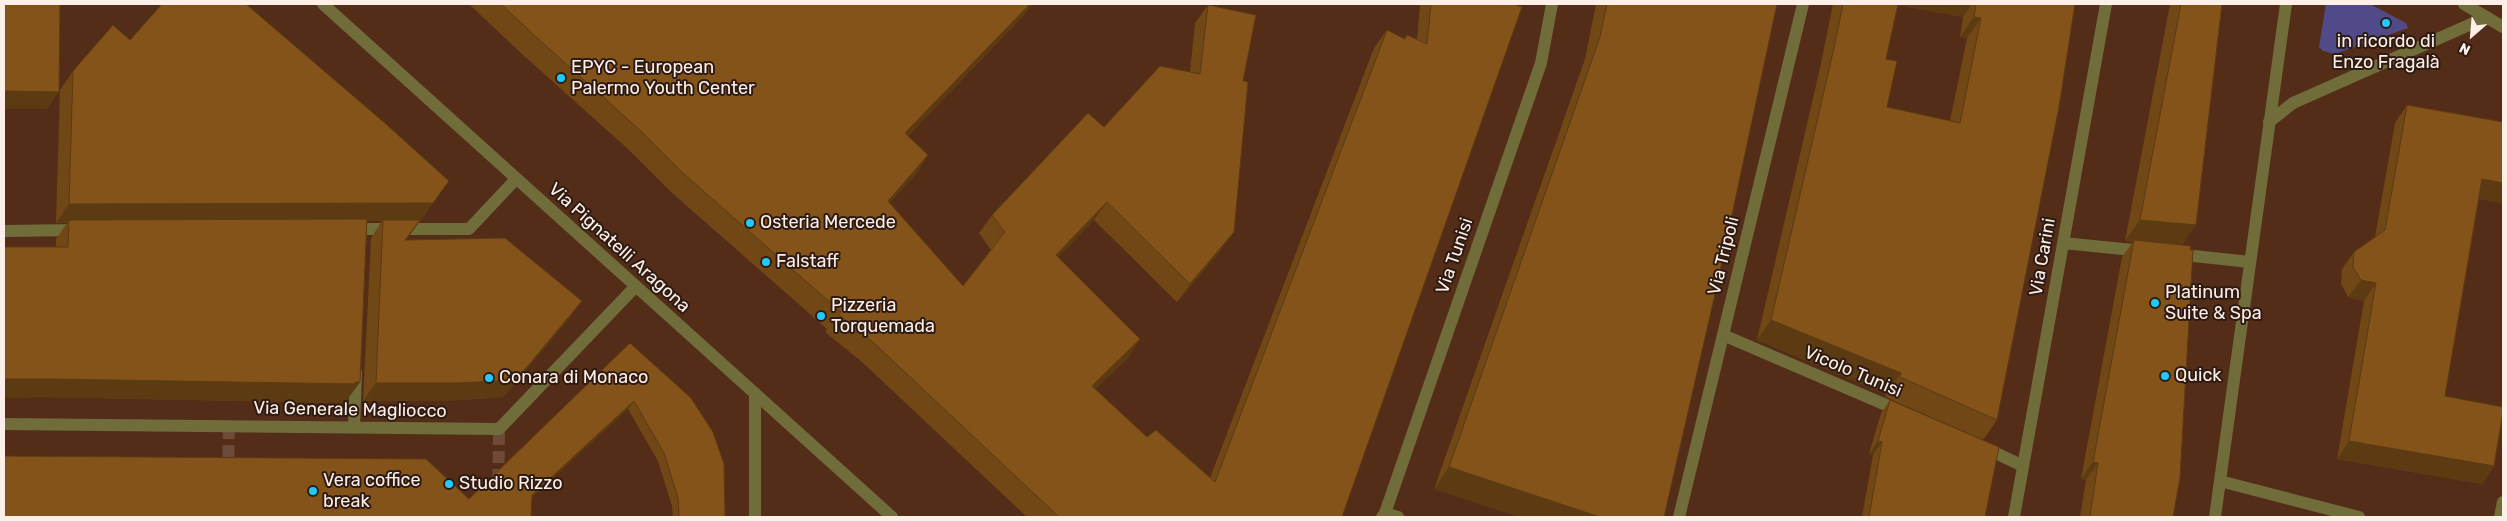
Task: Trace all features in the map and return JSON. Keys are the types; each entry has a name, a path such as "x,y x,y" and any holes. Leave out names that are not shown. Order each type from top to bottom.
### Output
{"street":[{"name":"Via Pignatelli Aragona","path":"323,4 892,517"},
{"name":"Via Tunisi","path":"1383,515 1541,62 1552,4"},
{"name":"Via Tripoli","path":"1679,517 1803,4"},
{"name":"Via Carini","path":"2014,517 2106,4"},
{"path":"2215,517 2286,4"},
{"path":"2464,4 2503,28"},
{"path":"2269,122 2293,103 2487,18"},
{"path":"334,229 362,234 468,229 516,179"},
{"path":"4,231 93,230"},
{"path":"2063,243 2250,262"},
{"name":"Via Generale Magliocco","path":"4,424 499,429 636,286"},
{"name":"Vicolo Tunisi","path":"1723,335 1913,417"},
{"path":"354,427 357,358"},
{"path":"755,393 755,517"},
{"path":"1967,440 2023,466"},
{"path":"2220,481 2359,517"},
{"path":"2500,517 2503,502"},
{"path":"1383,515 1398,517"}],"shaded area":[{"path":"2326,4 2370,4 2406,23 2408,28 2335,54 2323,51 2319,47"}],"building":[{"path":"4,4 60,4 59,92 4,91"},
{"path":"162,4 246,4 386,124 449,181 433,203 69,204 73,71 113,25 130,40"},
{"path":"501,4 1030,4 905,133 928,155 888,201 963,286 1005,232 992,215 1088,113 1104,127 1160,66 1200,74 1208,5 1256,15 1243,81 1248,82 1234,232 1190,284 1107,202 1056,255 1140,339 1092,386 1147,437 1156,430 1215,482 1387,30 1405,39 1407,35 1427,44 1431,4 1513,4 1522,7 1342,517 1059,517 875,344 838,314 841,312 684,174 642,132"},
{"path":"1607,4 1777,4 1716,290 1664,517 1600,517 1449,467 1600,37"},
{"path":"1843,4 1898,4 1886,59 1897,61 1887,107 1960,123 1981,18 1974,17 1976,4 2075,4 2059,107 1997,420 1900,377 1901,373 1771,320"},
{"path":"2181,4 2222,4 2196,225 2140,220"},
{"path":"2407,105 2503,122 2503,183 2482,179 2445,396 2503,407 2494,466 2349,441 2376,283 2361,280 2353,267 2354,252 2385,230"},
{"path":"367,219 360,382 355,382 355,384 4,379 4,247 68,247 69,220"},
{"path":"383,220 420,220 405,240 505,238 582,301 516,380 458,383 376,383"},
{"path":"2134,240 2191,246 2190,250 2193,250 2180,478 2173,517 2090,517 2098,463 2093,462"},
{"path":"630,343 691,398 713,432 724,464 725,517 679,517 678,498 664,453 634,401 532,495 531,517 4,517 4,456 426,459 469,499"},
{"path":"1890,400 1999,447 1985,517 1869,517 1882,442 1878,441"}],"tunnel":[{"path":"228,475 229,426"},
{"path":"498,517 499,429"}],"place":[{"name":"in ricordo di Enzo Fragalà","path":"2386,23"},
{"name":"EPYC - European Palermo Youth Center","path":"561,78"},
{"name":"Osteria Mercede","path":"750,223"},
{"name":"Falstaff","path":"766,262"},
{"name":"Platinum Suite & Spa","path":"2155,303"},
{"name":"Pizzeria Torquemada","path":"821,316"},
{"name":"Quick","path":"2165,376"},
{"name":"Conara di Monaco","path":"489,378"},
{"name":"Studio Rizzo","path":"449,484"},
{"name":"Vera coffice break","path":"313,491"}]}
